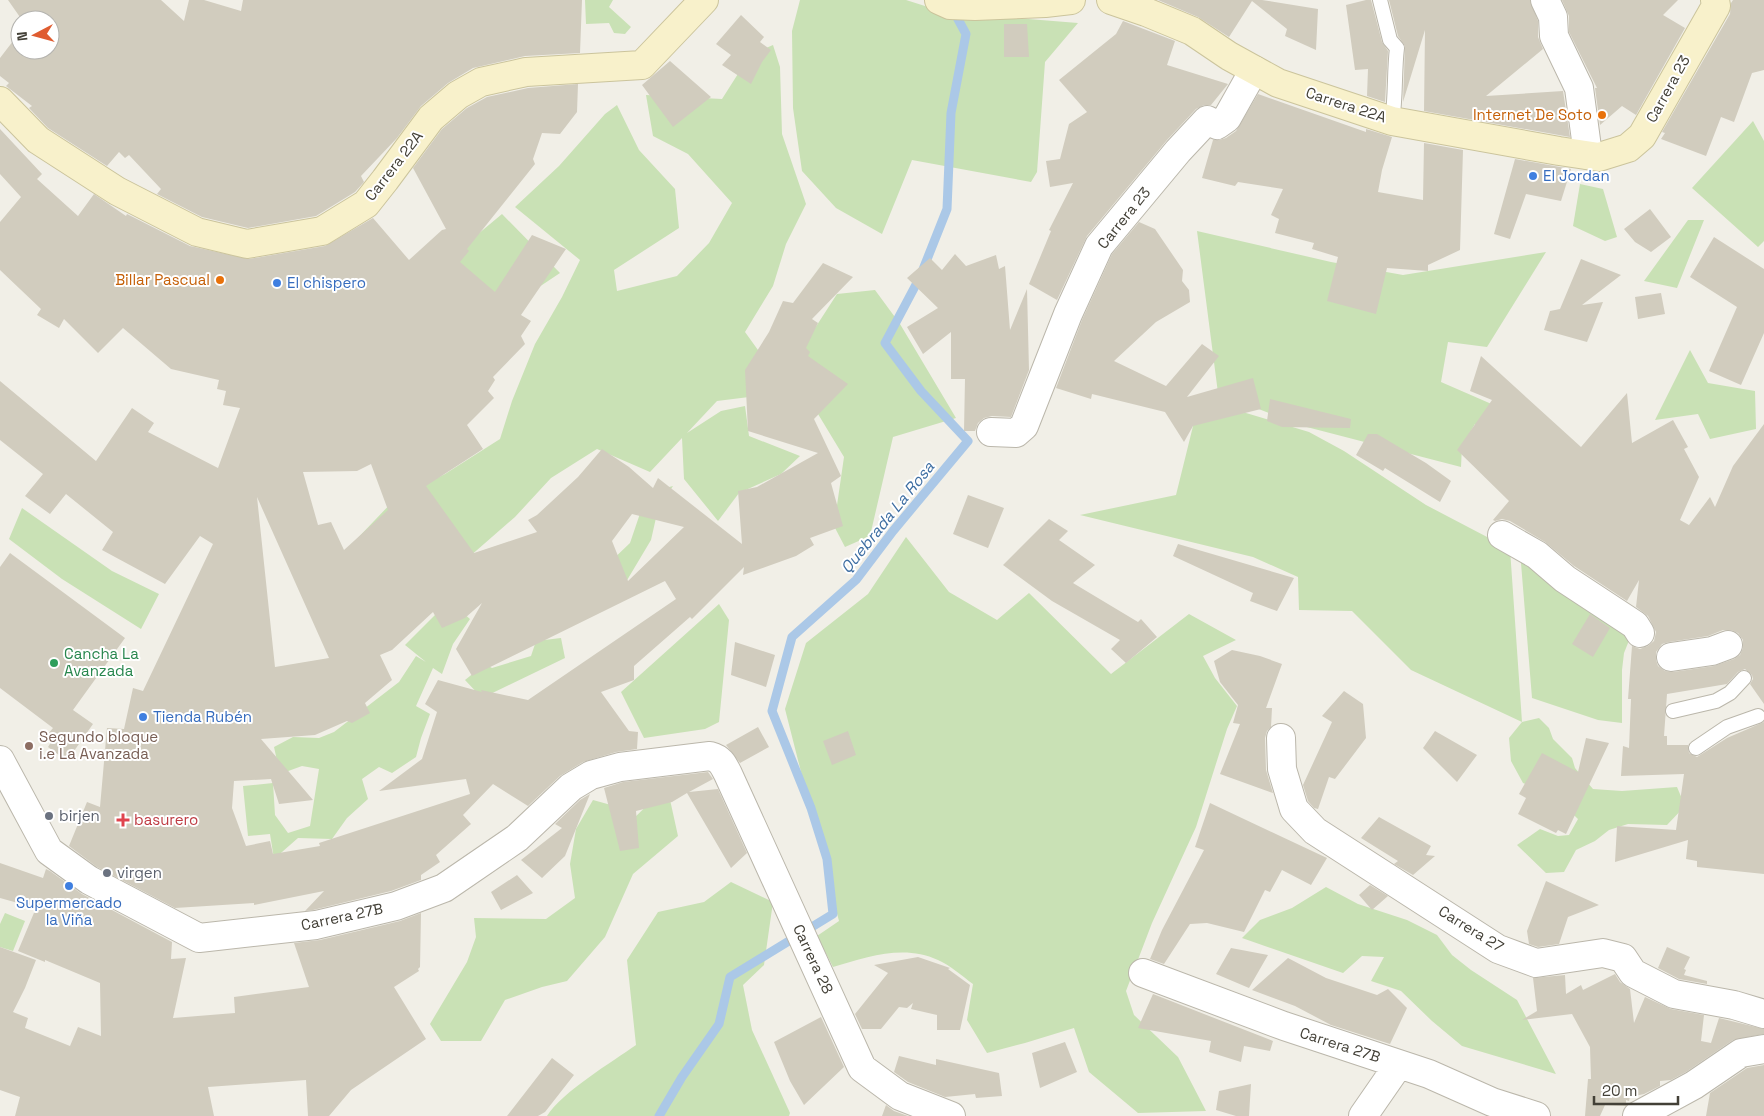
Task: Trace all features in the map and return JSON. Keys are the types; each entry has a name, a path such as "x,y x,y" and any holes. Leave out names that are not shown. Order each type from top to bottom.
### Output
{"street":[{"name":"Carrera 22A","path":"0,101 38,140 117,191 197,232 247,244 322,231 366,204 431,118 458,95 481,82 526,72 642,65 704,0"},
{"path":"939,0 950,5 975,6 1045,4 1071,0"},
{"name":"Carrera 22A","path":"1111,0 1192,31 1229,56 1278,83 1392,121 1594,156"},
{"path":"1545,0 1553,17 1554,36 1579,88 1594,156"},
{"name":"Carrera 23","path":"1594,156 1628,148 1642,136 1716,6 1715,0"},
{"name":"Carrera 23","path":"991,432 1016,433 1024,426 1068,314 1099,246 1145,193 1178,150 1207,120 1217,125 1227,118 1254,70"},
{"path":"1502,535 1537,555 1565,579 1635,625 1640,633"},
{"path":"1671,657 1712,651 1728,645"},
{"name":"Carrera 27","path":"1281,738 1282,769 1294,809 1316,831 1498,949 1536,963 1603,953 1623,958 1632,973 1674,994 1764,1014"},
{"name":"Carrera 27B","path":"0,760 49,852 89,880 198,938 316,925 396,906 444,888 517,838 571,787 591,775 629,766 710,756 718,758"},
{"name":"Carrera 28","path":"718,758 722,761 862,1068 900,1096 952,1116"},
{"name":"Carrera 27B","path":"1143,973 1284,1026 1429,1074 1492,1102 1536,1116"},
{"path":"1637,1116 1694,1085 1741,1053 1764,1049"},
{"path":"1364,1116 1399,1064"}],"lane":[{"path":"1380,0 1390,40 1396,48 1392,121"},
{"path":"1673,711 1716,701 1730,693 1744,678"},
{"path":"1696,748 1727,727 1758,716"}],"green space":[{"path":"585,0 613,0 609,7 631,27 625,34 614,33 609,23 586,24"},
{"path":"800,0 906,0 944,12 1078,23 1045,62 1037,172 1031,182 912,160 882,234 836,208 802,171 793,108 792,31"},
{"path":"773,45 780,67 782,134 806,204 786,244 773,286 745,332 763,357 806,342 837,294 875,290 900,324 956,418 893,437 870,536 845,547 834,526 844,457 818,414 757,396 717,401 687,433 721,411 745,406 749,436 800,456 781,474 739,493 718,521 684,479 682,438 650,472 597,449 551,478 515,517 445,578 353,543 396,498 445,474 500,439 512,401 535,344 562,297 580,260 515,207 559,166 605,114 617,105 639,150 675,189 679,228 614,270 617,291 677,276 709,243 732,203 688,154 653,136 646,95 722,99 750,55"},
{"path":"1753,121 1764,141 1764,241 1758,247 1692,188"},
{"path":"1580,184 1603,189 1617,237 1605,241 1573,226"},
{"path":"502,214 560,273 469,334 429,275"},
{"path":"1688,220 1704,220 1677,288 1644,281"},
{"path":"1197,231 1331,262 1403,275 1546,252 1487,347 1448,342 1441,382 1503,409 1498,439 1475,424 1462,446 1461,467 1299,425 1218,393"},
{"path":"1690,350 1708,383 1755,391 1756,429 1710,439 1698,414 1655,420"},
{"path":"1246,413 1309,432 1344,451 1426,505 1510,549 1522,722 1411,670 1352,611 1299,610 1298,577 1253,557 1080,515 1176,495 1196,414"},
{"path":"673,486 658,509 651,540 617,597 607,565 630,543 647,493"},
{"path":"22,508 112,571 159,594 141,629 62,579 9,539"},
{"path":"906,537 949,592 997,620 1029,593 1111,674 1189,614 1236,640 1203,656 1215,678 1237,706 1227,729 1196,827 1152,923 1126,991 1134,1015 1178,1057 1206,1111 1138,1113 1089,1072 1074,1028 987,1053 967,1020 973,984 938,960 925,955 899,953 872,956 833,967 817,936 839,921 785,709 806,643 868,594"},
{"path":"1520,551 1628,625 1628,643 1624,653 1622,670 1622,723 1598,720 1532,698"},
{"path":"449,601 470,619 453,644 442,674 433,668 416,706 430,714 416,757 392,773 379,767 362,779 368,799 347,818 332,839 298,838 274,859 270,834 248,836 243,786 273,783 275,815 288,833 310,826 319,769 302,766 280,774 274,747 293,737 319,738 334,732 399,682 416,656 426,662 405,645"},
{"path":"719,604 729,620 719,722 705,729 644,738 621,692"},
{"path":"561,638 565,658 482,698 465,680 485,664 492,668 531,656 536,641"},
{"path":"1539,718 1549,728 1553,739 1572,758 1575,768 1593,789 1622,791 1677,787 1685,806 1667,825 1628,824 1609,830 1595,841 1576,850 1564,872 1546,873 1517,845 1540,829 1558,836 1569,835 1578,819 1555,797 1523,783 1511,761 1509,738 1522,722"},
{"path":"667,786 678,836 633,874 605,937 567,981 542,987 505,1000 481,1041 441,1041 430,1024 467,962 476,937 474,918 546,919 575,898 570,864 576,829 593,800 611,805 629,823"},
{"path":"731,882 773,902 764,965 743,985 752,1030 790,1113 789,1116 547,1116 575,1087 636,1045 627,960 658,912 704,902"},
{"path":"1326,887 1358,904 1407,920 1437,935 1452,955 1471,970 1517,1000 1556,1074 1462,1046 1432,1021 1401,991 1371,981 1384,957 1362,956 1343,973 1242,938 1260,920 1292,908"},
{"path":"5,913 25,921 13,951 0,947 0,924"}],"building":[{"path":"8,0 161,0 184,21 189,0 204,0 241,11 243,0 582,0 580,53 525,56 473,68 448,83 421,106 397,138 361,176 364,182 355,192 316,216 248,228 202,217 157,194 161,189 129,155 125,158 119,152 107,166 48,128 29,108 32,106 6,86 9,83 0,76 0,58 10,45 10,60 60,60 60,10 15,10"},
{"path":"1158,0 1262,0 1318,9 1316,50 1285,36 1287,29 1252,1 1229,37 1198,17"},
{"path":"1371,0 1382,42 1388,51 1385,102 1367,96 1368,69 1355,70 1346,5"},
{"path":"1389,0 1530,0 1538,21 1538,37 1543,49 1486,96 1563,91 1570,137 1424,111 1425,30 1403,102 1405,46 1398,36"},
{"path":"1562,0 1678,0 1663,15 1685,28 1636,115 1622,106 1600,125 1595,88 1597,88 1569,32 1569,16"},
{"path":"1733,0 1764,0 1764,70 1752,73 1734,122 1721,117 1706,156 1661,139 1665,133 1662,132 1730,14"},
{"path":"741,15 764,37 760,42 771,50 762,62 751,84 722,65 731,55 716,44"},
{"path":"1123,21 1175,41 1167,65 1228,84 1211,105 1204,105 1196,109 1167,140 1087,236 1057,300 1029,284 1051,231 1049,230 1073,183 1050,187 1046,161 1060,159 1069,124 1087,112 1059,80 1116,34"},
{"path":"1004,24 1027,24 1029,57 1004,57"},
{"path":"670,61 711,97 673,127 642,85"},
{"path":"578,84 577,112 560,134 542,133 533,159 535,164 467,249 469,251 460,262 495,292 532,235 566,249 521,315 531,321 521,336 525,344 493,377 495,380 488,391 494,398 467,425 483,449 426,486 474,553 537,532 528,520 537,515 578,477 602,449 629,467 653,488 658,478 742,544 738,491 757,487 818,453 748,431 745,370 769,332 783,301 793,303 823,263 853,277 812,319 818,323 806,348 810,352 808,356 848,384 814,419 841,476 831,483 843,526 810,538 814,545 796,556 743,575 744,567 692,619 690,617 634,666 634,680 601,692 629,731 638,732 637,749 616,752 583,762 560,776 528,806 493,784 463,815 471,824 436,855 440,862 421,875 421,880 391,891 305,911 324,891 254,905 254,903 175,908 97,867 69,846 87,802 100,807 107,728 124,729 133,688 143,691 213,544 200,536 165,584 102,550 113,532 66,494 50,514 25,496 43,474 0,440 0,381 96,461 132,408 154,423 148,432 218,468 240,408 223,405 226,391 217,389 219,380 171,369 123,328 98,353 64,319 59,328 37,315 41,309 0,270 0,222 21,197 0,174 0,129 42,174 37,179 78,216 94,194 126,216 127,214 190,246 249,259 325,246 373,218 409,260 442,230 446,229 413,168 442,129 467,108 487,97 528,88","holes":["371,464 388,510 344,550 331,522 318,525 303,472 357,471","257,497 329,658 275,667","632,514 684,527 628,581 612,541","665,581 676,599 528,700 481,690 482,692 438,680 425,704 437,712 422,759 379,791 466,779 470,794 319,843 320,846 273,854 270,841 246,846 232,808 234,781 271,779 279,804 313,800 261,739 315,735 347,721 352,723 370,713 365,703 392,680 380,655 392,650 433,612 442,628 465,618 482,603 456,649 472,676"]},
{"path":"1258,94 1366,132 1366,129 1392,137 1382,170 1378,192 1423,200 1424,143 1463,150 1460,250 1428,265 1428,271 1387,268 1376,314 1327,301 1338,257 1312,249 1314,243 1275,233 1279,219 1271,215 1283,189 1238,182 1235,186 1202,178 1213,140 1226,138 1236,131"},
{"path":"1515,159 1571,169 1561,201 1526,194 1510,239 1494,234"},
{"path":"1650,209 1671,237 1651,252 1635,242 1624,229"},
{"path":"1139,222 1155,229 1183,270 1182,281 1189,290 1190,302 1156,322 1114,361 1166,386 1202,344 1219,356 1187,397 1253,378 1261,409 1193,426 1184,442 1165,412 1092,394 1091,399 1056,388 1082,320 1112,254"},
{"path":"1714,237 1764,269 1764,333 1741,385 1709,371 1737,307 1690,277"},
{"path":"955,254 966,266 996,255 999,269 1005,266 1010,330 1027,289 1029,370 1011,417 992,416 984,418 978,423 975,431 964,431 965,379 951,379 951,332 923,354 907,327 938,308 907,278 930,258 942,270"},
{"path":"1581,259 1621,275 1582,305 1603,302 1587,342 1544,330 1550,311 1560,309"},
{"path":"1661,293 1665,314 1638,319 1635,297"},
{"path":"1481,356 1581,447 1627,393 1632,443 1673,420 1688,447 1684,449 1699,477 1680,520 1689,525 1710,497 1715,507 1733,466 1764,424 1764,704 1750,684 1753,679 1752,675 1745,669 1738,672 1727,684 1667,694 1664,736 1667,736 1667,745 1688,745 1689,753 1697,757 1727,738 1764,722 1764,874 1697,867 1697,861 1686,859 1688,840 1615,862 1617,826 1676,830 1684,774 1621,776 1623,746 1629,748 1631,699 1628,699 1632,646 1640,649 1648,646 1654,641 1656,632 1648,616 1636,607 1639,580 1627,601 1574,566 1545,542 1510,521 1502,519 1493,520 1509,501 1457,450 1492,400 1470,391","holes":["1723,630 1731,630 1738,633 1743,640 1743,648 1740,655 1734,659 1714,666 1673,672 1665,671 1658,666 1656,652 1662,644 1708,636"]},
{"path":"1270,399 1351,419 1350,428 1282,427 1267,421"},
{"path":"1368,434 1377,434 1426,463 1451,481 1440,502 1385,468 1383,471 1356,455"},
{"path":"968,495 1004,508 988,548 953,534"},
{"path":"1049,519 1068,531 1059,540 1095,565 1073,583 1138,622 1141,619 1157,637 1126,663 1111,649 1120,640 1052,601 1003,565"},
{"path":"1178,544 1294,578 1277,611 1250,601 1253,593 1173,556"},
{"name":"Cancha La Avanzada","path":"10,553 125,638 73,710 93,724 67,761 48,747 53,739 47,735 53,728 0,688 0,567"},
{"path":"1590,614 1610,628 1593,657 1572,644"},
{"path":"735,642 775,655 766,687 731,675"},
{"path":"1232,650 1260,656 1282,664 1266,708 1272,708 1271,727 1267,731 1265,738 1266,770 1273,793 1220,774 1240,724 1233,723 1238,705 1220,682 1214,661"},
{"path":"1344,691 1363,704 1366,738 1335,779 1329,777 1318,809 1314,808 1308,801 1303,785 1332,722 1322,716"},
{"path":"758,727 769,747 740,763 726,745"},
{"path":"848,731 856,755 832,765 823,741"},
{"path":"1435,731 1477,755 1457,782 1423,748"},
{"path":"1586,738 1609,743 1566,834 1558,830 1556,833 1518,814 1526,798 1519,794 1542,753 1578,772"},
{"path":"708,772 713,779 689,792 718,789 747,853 731,868 687,793 672,802 636,811 639,848 620,851 604,788 623,782"},
{"path":"590,794 565,856 542,878 521,860 562,828 555,824 580,800"},
{"path":"1210,803 1327,858 1311,885 1282,870 1270,892 1265,890 1244,932 1207,923 1190,924 1164,964 1150,959 1162,930 1204,850 1195,847"},
{"path":"1379,817 1431,846 1426,855 1435,856 1413,875 1394,864 1398,861 1361,838"},
{"path":"0,863 43,878 46,869 82,894 172,942 171,959 186,958 173,1018 235,1013 234,997 309,987 294,943 320,940 400,921 421,913 419,971 394,987 426,1039 351,1090 329,1116 308,1116 306,1080 208,1087 214,1116 15,1116 20,1097 0,1090 0,947 36,960 13,1012 28,1018 25,1028 70,1046 78,1027 101,1036 100,983 18,951 36,908 0,898"},
{"path":"517,875 533,893 501,910 491,892"},
{"path":"1546,881 1599,905 1568,917 1559,944 1538,947 1529,944 1527,931"},
{"path":"1370,885 1388,896 1372,910 1359,895"},
{"path":"1667,947 1690,957 1684,969 1686,970 1684,975 1707,981 1707,984 1679,979 1658,968"},
{"path":"1231,948 1268,955 1249,988 1216,974"},
{"path":"918,957 950,968 948,969 970,985 960,1030 937,1030 937,1015 911,1009 913,1003 907,1008 899,1007 881,1029 862,1029 855,1014 888,973 874,965"},
{"path":"1288,958 1326,978 1377,995 1388,989 1407,1008 1390,1044 1331,1025 1295,1006 1252,990"},
{"path":"1615,974 1620,982 1630,989 1634,1023 1645,997 1671,1009 1704,1015 1701,1041 1711,1043 1719,1018 1764,1029 1764,1034 1733,1040 1686,1072 1671,1080 1660,1081 1660,1086 1644,1094 1630,1097 1629,1101 1626,1100 1626,1106 1605,1105 1600,1116 1585,1116 1588,1079 1591,1079 1590,1047 1572,1014 1522,1020 1537,1011 1533,978 1565,975 1566,994 1581,985 1583,990"},
{"path":"1153,994 1273,1041 1270,1051 1244,1046 1241,1062 1209,1052 1211,1041 1138,1028"},
{"path":"821,1017 844,1067 804,1105 790,1081 774,1042"},
{"path":"1065,1042 1077,1072 1040,1088 1032,1053"},
{"path":"899,1056 936,1065 936,1059 999,1073 1002,1096 976,1098 975,1094 945,1097 908,1082 894,1072"},
{"path":"552,1058 574,1075 545,1112 538,1116 507,1116"},
{"path":"1764,1065 1764,1116 1706,1116 1710,1093 1747,1068"},
{"path":"1251,1084 1249,1116 1236,1116 1216,1110 1219,1091"},
{"path":"886,1105 894,1111 908,1116 882,1116"}],"waterway":[{"name":"Quebrada La Rosa","path":"659,1116 682,1077 719,1024 730,977 833,914 827,859 811,808 772,711 792,637 856,580 893,531 968,441 921,391 885,343 920,277 947,209 951,113 966,34 953,10"}],"place":[{"name":"Internet De Soto","path":"1602,115"},
{"name":"El Jordan","path":"1533,176"},
{"name":"Billar Pascual","path":"220,280"},
{"name":"El chispero","path":"277,283"},
{"name":"Cancha La Avanzada","path":"54,663"},
{"name":"Tienda Rubén","path":"143,717"},
{"name":"Segundo bloque i.e La Avanzada","path":"29,746"},
{"name":"birjen","path":"49,816"},
{"name":"basurero","path":"123,820"},
{"name":"virgen","path":"107,873"},
{"name":"Supermercado la Viña","path":"69,886"}]}
